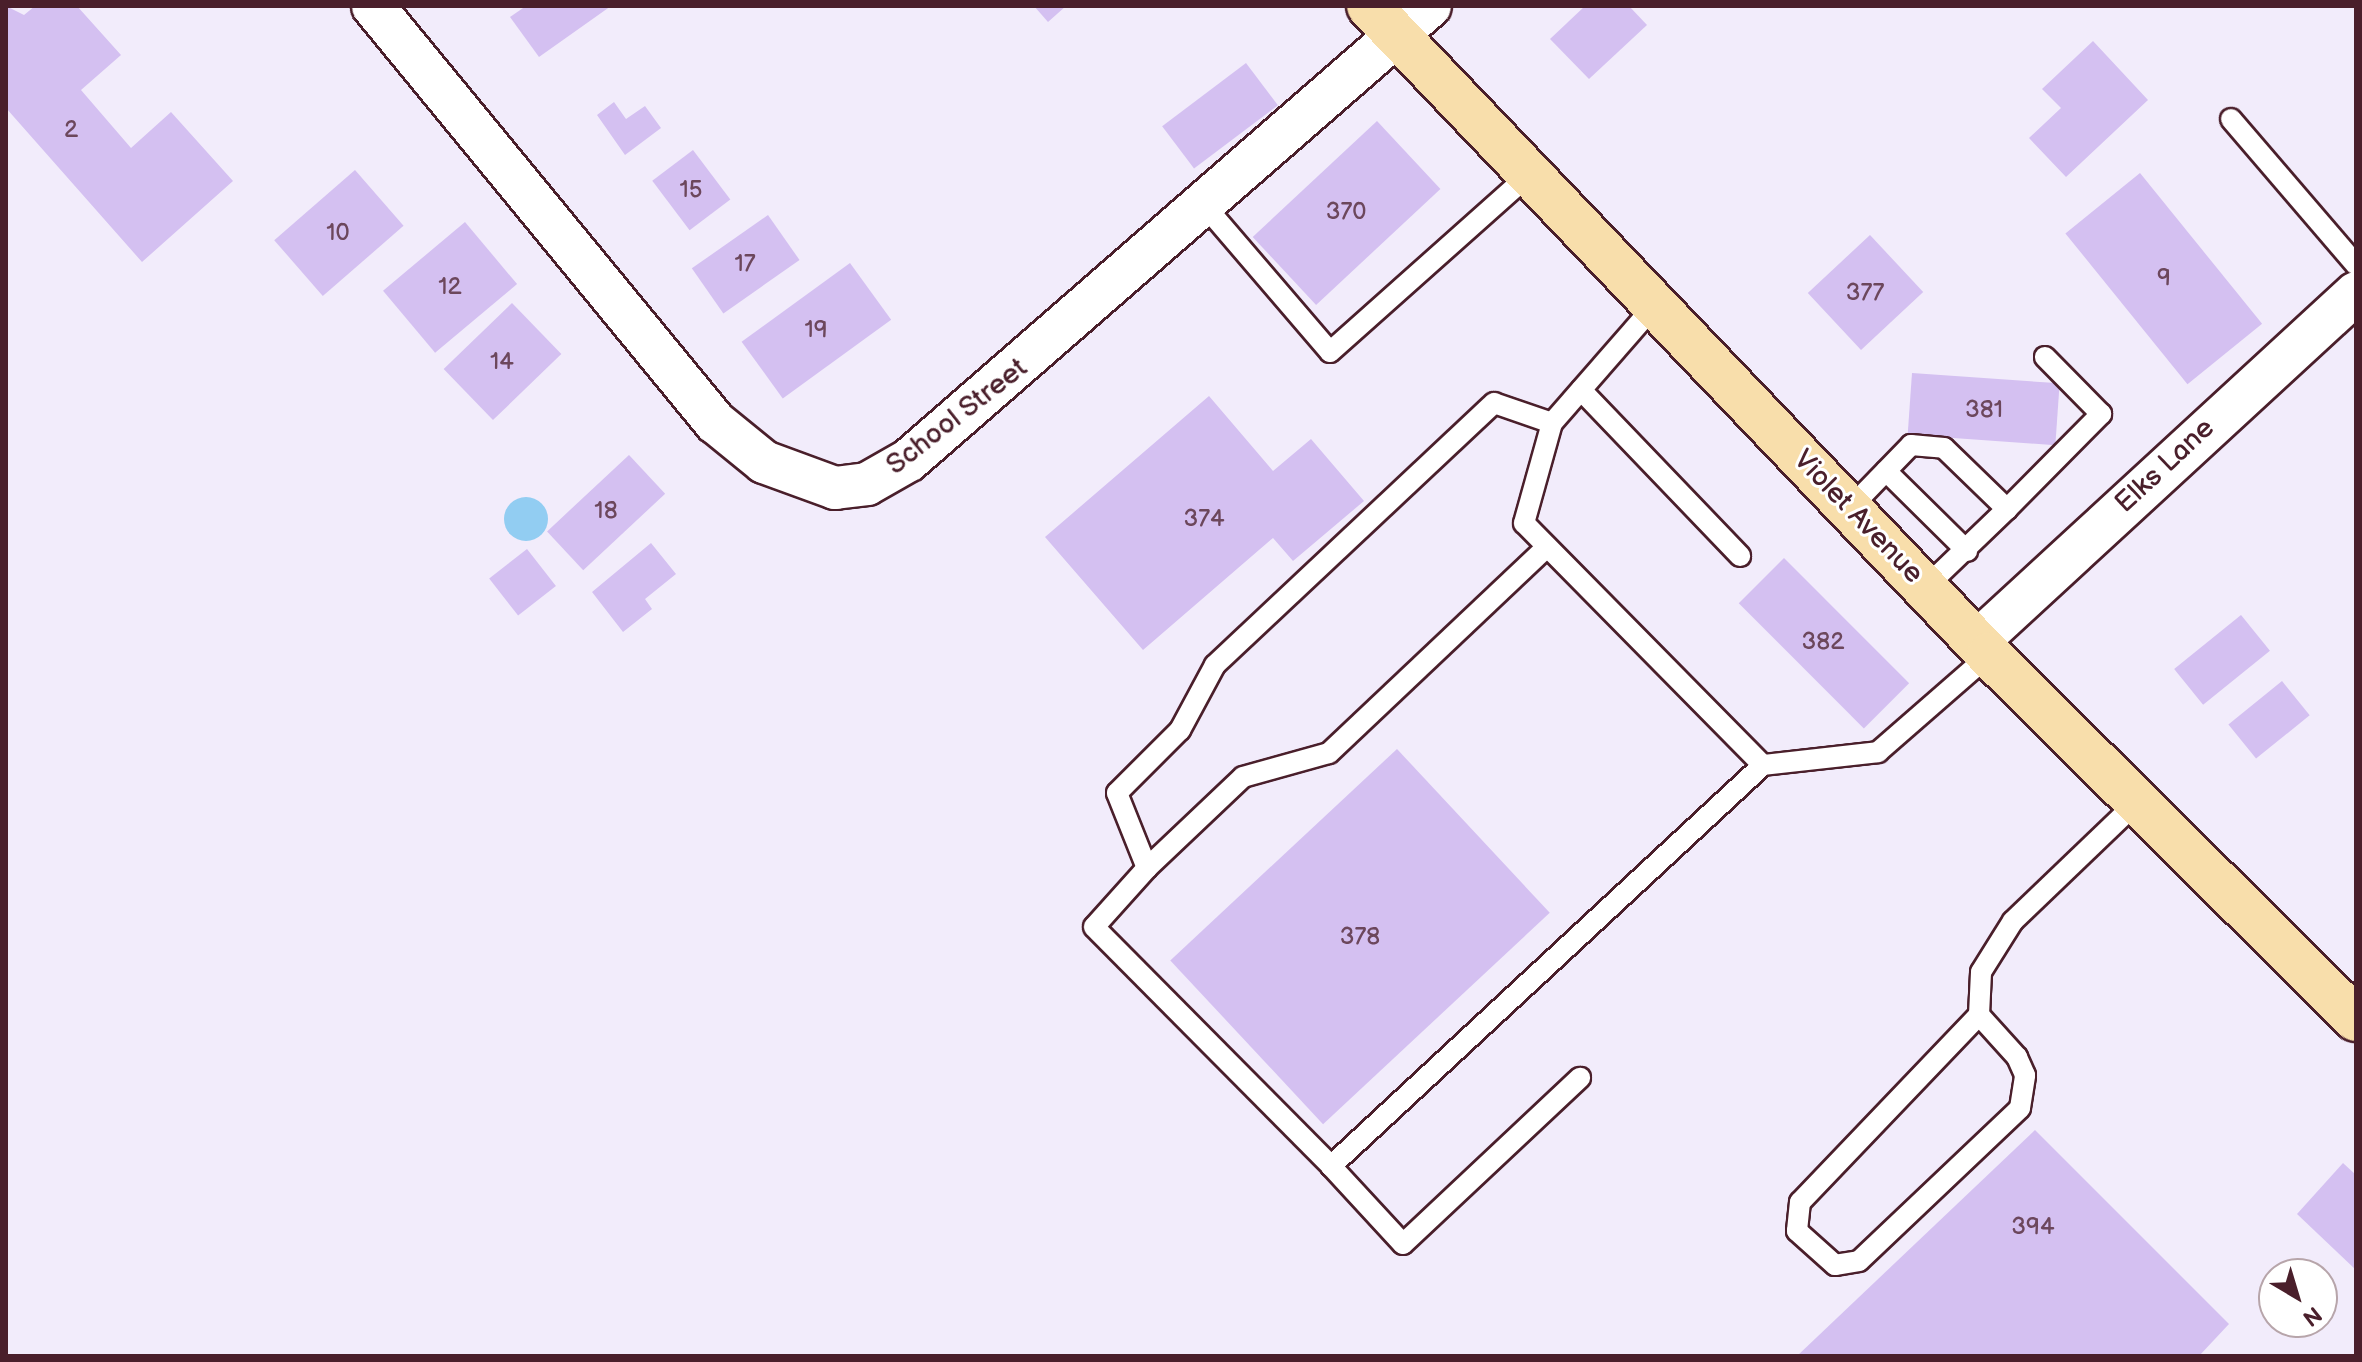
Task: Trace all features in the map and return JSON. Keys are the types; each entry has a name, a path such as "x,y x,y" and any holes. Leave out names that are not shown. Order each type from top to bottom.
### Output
{"main road":[{"name":"Violet Avenue","path":"1383,21 1983,649 2356,1019"}],"street":[{"name":"School Street","path":"373,6 715,422 764,462 822,485 867,484 909,460 1205,206 1383,21 1430,6"},
{"name":"Elks Lane","path":"1983,649 2356,293"}],"lane":[{"path":"2231,119 2356,265"},
{"path":"1205,206 1330,352 1530,174"},
{"path":"1655,305 1552,423 1524,523 1763,765"},
{"path":"1925,588 1967,551 2101,414 2045,357"},
{"path":"1581,390 1740,556"},
{"path":"1147,868 1117,793 1180,730 1215,665 1494,403 1552,423"},
{"path":"1849,509 1911,445 1944,448 2007,509"},
{"path":"1886,471 1967,551"},
{"path":"1547,547 1329,753 1243,777 1147,868 1094,927 1331,1166 1403,1244 1580,1078"},
{"path":"1331,1166 1763,765 1878,752 1983,649"},
{"path":"1979,1015 2017,1057 2025,1075 2020,1108 1859,1261 1835,1265 1797,1231 1800,1202 1979,1015 1981,972 1993,943 2136,803"}],"water":[{"path":"526,497 541,504 548,519 541,534 526,541 511,534 504,519 511,504"}],"building":[{"path":"6,6 24,15 35,6 77,6 121,55 81,90 131,148 171,112 233,181 142,262 6,108"},
{"path":"526,6 611,6 539,57 510,17"},
{"path":"1034,6 1066,6 1048,22"},
{"path":"1585,6 1629,6 1647,25 1589,79 1550,39"},
{"path":"2093,41 2148,100 2066,177 2029,138 2061,108 2042,89"},
{"path":"1246,63 1278,105 1194,169 1162,126"},
{"path":"614,102 626,119 645,106 661,128 625,155 597,115"},
{"path":"1377,121 1440,189 1316,305 1253,237"},
{"path":"693,150 730,200 690,230 652,181"},
{"path":"355,170 404,226 323,296 274,240"},
{"path":"2140,173 2262,324 2187,384 2065,233"},
{"path":"768,215 800,260 723,313 692,268"},
{"path":"465,222 517,284 435,353 383,291"},
{"path":"1870,235 1923,292 1861,350 1808,293"},
{"path":"850,263 891,320 783,398 742,342"},
{"path":"512,303 561,354 493,420 444,369"},
{"path":"1912,373 2060,383 2055,445 1908,435"},
{"path":"1209,396 1273,471 1311,439 1364,501 1293,561 1273,538 1143,650 1045,537"},
{"path":"629,455 665,494 583,570 547,531"},
{"path":"651,543 676,574 645,599 652,609 623,632 592,592"},
{"path":"527,549 556,586 518,616 489,579"},
{"path":"1784,558 1909,683 1864,728 1739,603"},
{"path":"2241,615 2270,651 2203,705 2174,669"},
{"path":"2282,681 2310,715 2256,759 2228,724"},
{"path":"1397,749 1550,913 1323,1124 1170,960"},
{"path":"2035,1130 2229,1324 2199,1356 1797,1356"},
{"path":"2343,1163 2356,1175 2356,1270 2297,1214"}]}
